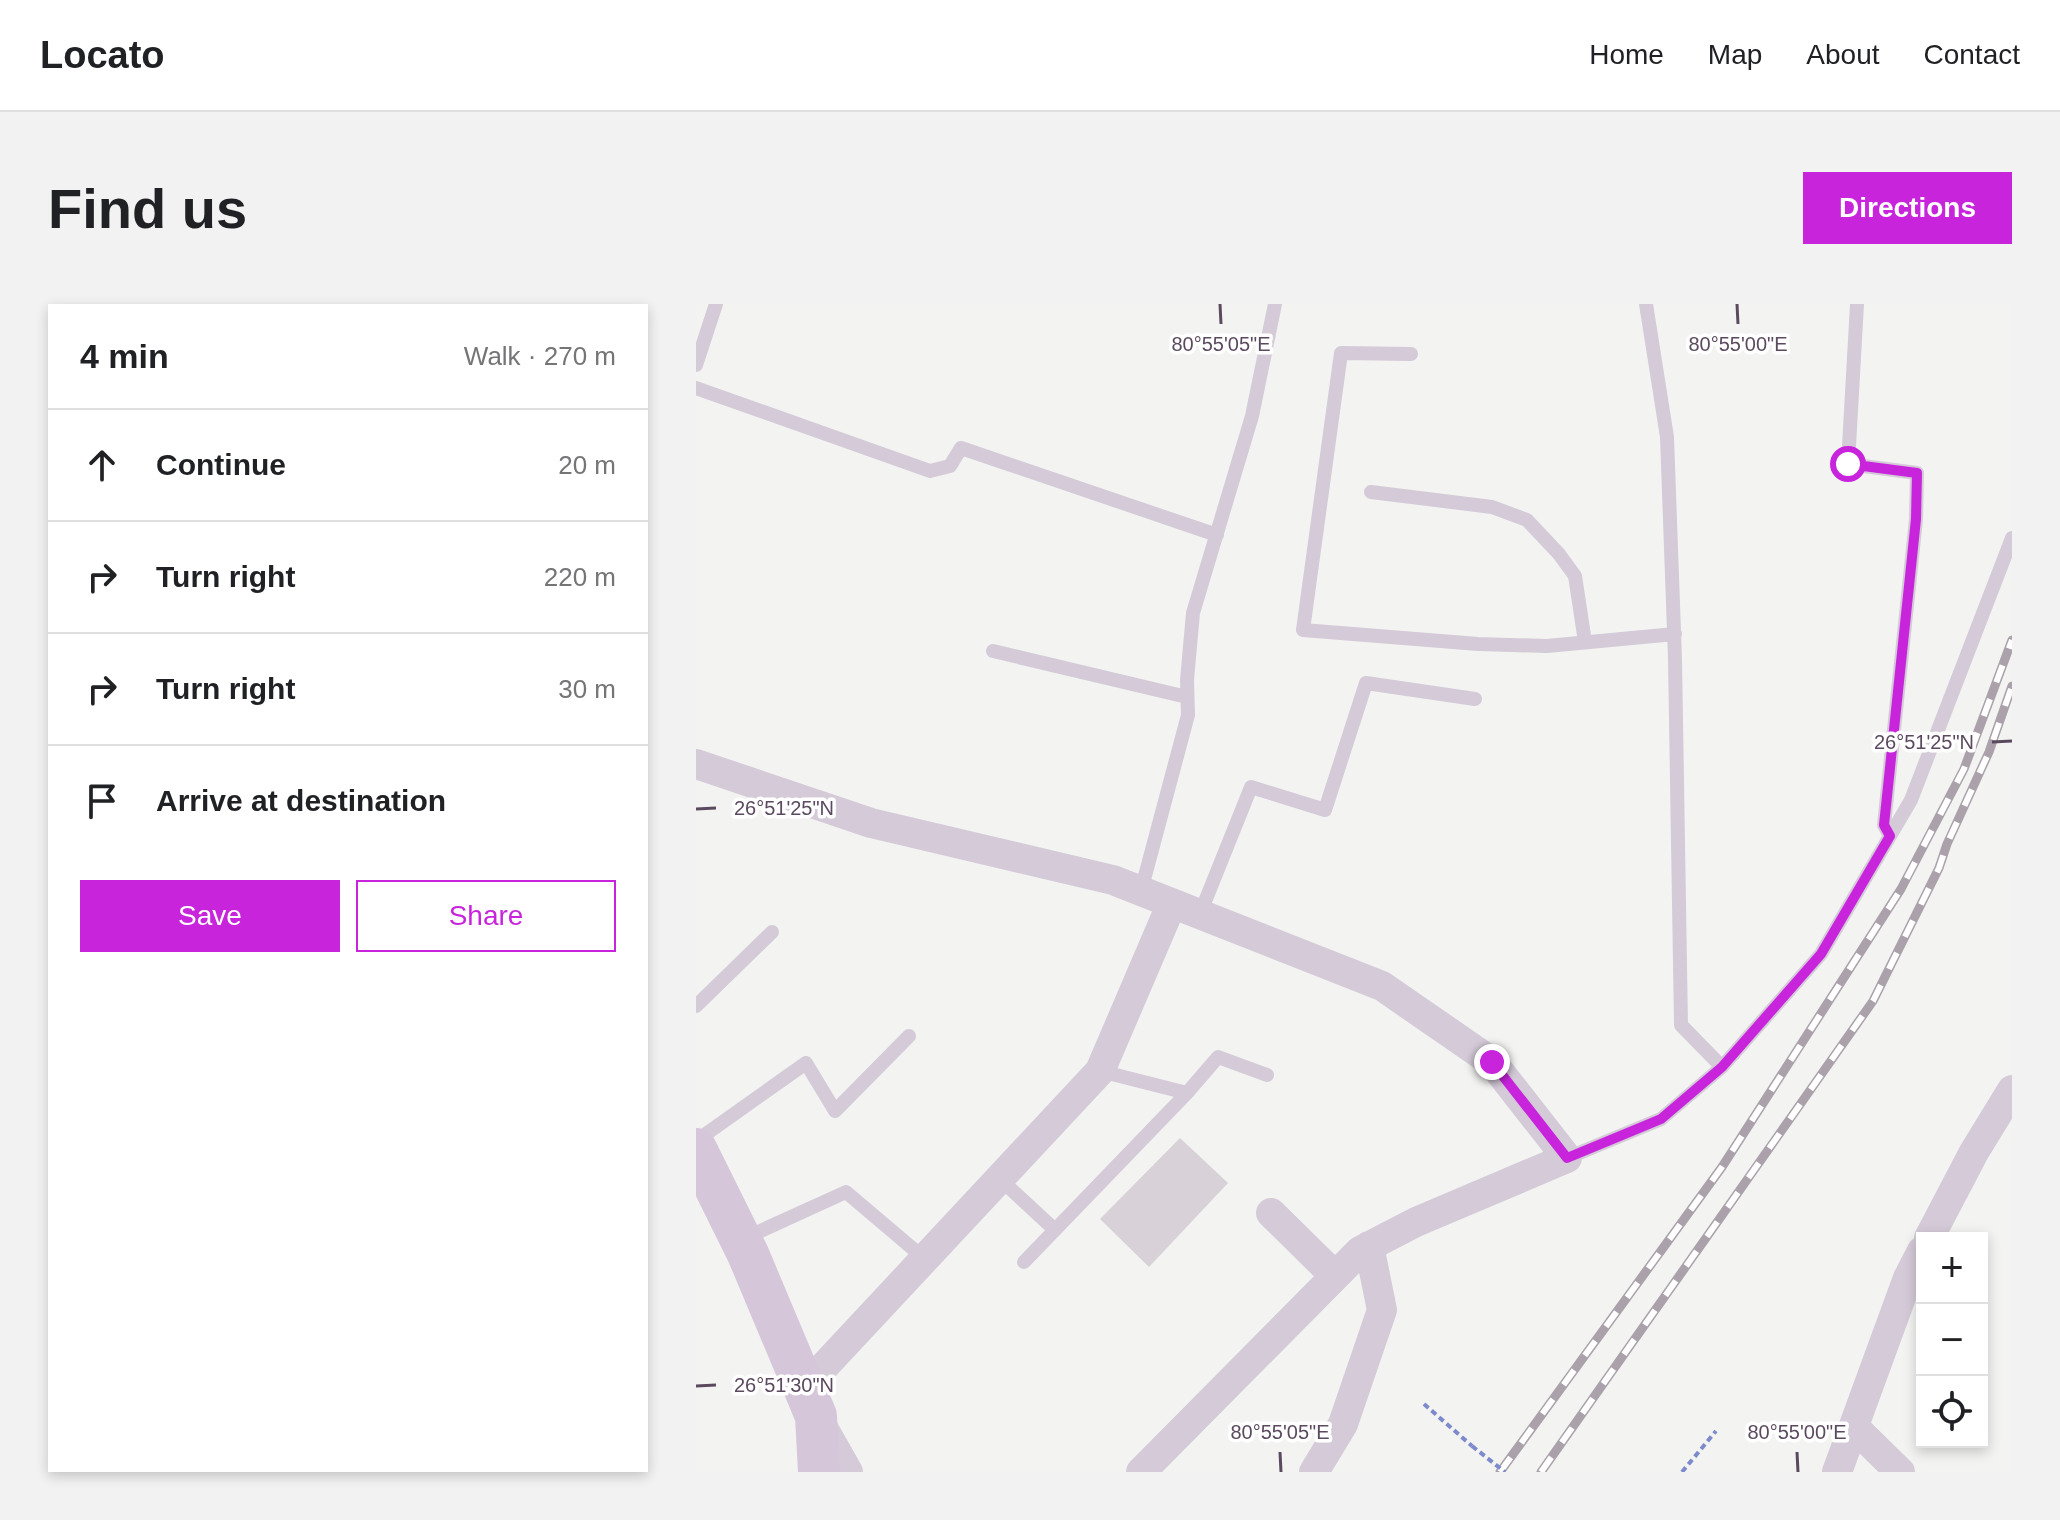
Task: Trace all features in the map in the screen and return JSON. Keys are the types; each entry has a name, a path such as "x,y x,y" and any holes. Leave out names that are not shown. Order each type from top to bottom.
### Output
{"street":[{"path":"696,764 871,823 1113,880 1382,986 1492,1062 1567,1158 1416,1222 1360,1251 1141,1472"},
{"path":"819,1472 810,1402 925,1259 1100,1071 1186,908"},
{"path":"1933,1232 2002,1123 2012,1090"},
{"path":"696,1149 741,1240 810,1402 848,1472"},
{"path":"1271,1213 1335,1276"},
{"path":"1314,1472 1343,1424 1382,1310 1369,1246"},
{"path":"1837,1472 1916,1263"},
{"path":"1854,1427 1900,1472"}],"lane":[{"path":"696,365 716,304"},
{"path":"1141,891 1188,715 1193,613 1252,416 1275,304"},
{"path":"1646,304 1667,437 1675,634 1681,1025 1722,1067"},
{"path":"1857,304 1848,464 1917,473 1916,519 1884,825 1890,836"},
{"path":"1411,354 1341,353 1303,630 1478,644 1547,646 1675,634"},
{"path":"696,388 930,471 950,466 961,448 1217,535"},
{"path":"1371,492 1492,507 1527,520 1575,576 1585,642"},
{"path":"1567,1158 1661,1119 1722,1067 1821,954 1911,800 2012,538"},
{"path":"993,651 1187,697"},
{"path":"1186,908 1251,787 1325,810 1366,683 1475,699"},
{"path":"696,1006 772,932"},
{"path":"696,1141 806,1063 835,1111 909,1036"},
{"path":"1024,1262 1218,1057 1267,1075"},
{"path":"1100,1071 1187,1093"},
{"path":"1000,1179 1055,1230"},
{"path":"741,1240 846,1192 925,1259"}],"path":[{"path":"1424,1404 1505,1472"},
{"path":"1682,1472 1716,1431"}],"building":[{"path":"1180,1138 1228,1183 1149,1267 1100,1219"}],"railway":[{"path":"1500,1472 1722,1167 1901,889 1964,769 2012,640"},
{"path":"1541,1472 1873,1001 1939,868 1989,752 2012,686"}],"route":[{"path":"1492,1062 1567,1158 1661,1119 1722,1067 1821,954 1890,836 1884,825 1916,519 1917,473 1848,464"}]}
